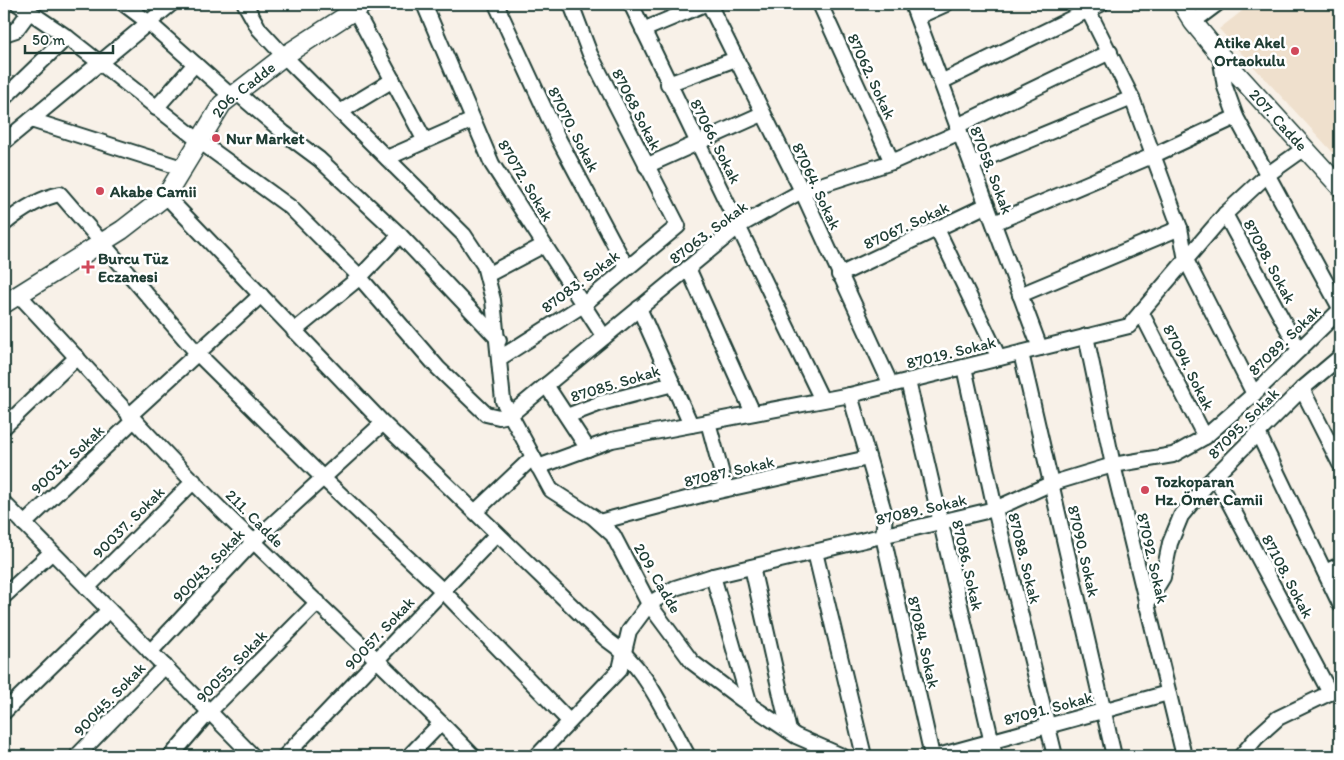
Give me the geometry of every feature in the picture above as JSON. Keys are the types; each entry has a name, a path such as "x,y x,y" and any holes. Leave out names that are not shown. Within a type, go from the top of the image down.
{"street":[{"path":"124,4 148,22 195,64 319,159 400,235 499,340"},
{"path":"4,142 171,4"},
{"path":"245,4 259,29 284,56 464,235 484,265 487,275 493,300 500,358"},
{"name":"87072. Sokak","path":"424,4 492,164 604,337"},
{"name":"87070. Sokak","path":"496,4 558,138 627,268"},
{"name":"87068 Sokak","path":"571,4 590,54 678,226"},
{"name":"87066. Sokak","path":"631,4 696,142 740,226 779,313 822,400"},
{"path":"643,30 705,4"},
{"name":"87064. Sokak","path":"709,4 762,114 802,191 891,385"},
{"name":"87062. Sokak","path":"820,4 892,162"},
{"name":"87058. Sokak","path":"912,4 1040,348"},
{"path":"917,17 946,4"},
{"name":"207. Cadde","path":"1182,4 1193,22 1220,55 1340,187"},
{"path":"1193,22 1217,4"},
{"path":"941,82 1092,6 1110,52 1132,98 1180,228 1186,260 1254,394"},
{"path":"4,34 16,30 24,7 67,37 156,108 290,207 360,277 438,368 486,414 499,417 510,415"},
{"path":"360,7 393,80 425,141"},
{"name":"206. Cadde","path":"4,304 20,296 100,242 122,230 166,196 198,140 222,104 284,56 360,7"},
{"path":"4,98 67,37"},
{"name":"87063. Sokak","path":"510,415 740,226 802,191 892,162 1110,52"},
{"path":"1220,55 1225,87 1236,117 1293,218 1340,309"},
{"path":"668,84 736,60"},
{"path":"156,108 195,64"},
{"path":"340,112 393,80"},
{"path":"972,164 1132,98"},
{"path":"646,166 762,114"},
{"path":"994,223 1152,156 1236,117"},
{"path":"31,120 182,168"},
{"path":"387,158 473,120"},
{"name":"87019. Sokak","path":"536,462 612,440 850,395 1129,326 1225,214 1268,175 1305,148"},
{"path":"4,224 17,214 51,196 60,194 197,352 323,478 443,591 569,721"},
{"path":"166,196 383,423 606,640 624,651 649,684 688,756"},
{"name":"87067. Sokak","path":"839,275 987,205"},
{"name":"87098. Sokak","path":"1225,214 1299,350"},
{"name":"87083. Sokak","path":"500,358 583,305 678,226"},
{"path":"1020,294 1180,228"},
{"path":"937,229 999,358"},
{"path":"294,331 360,277 400,235"},
{"path":"487,275 544,245"},
{"path":"688,268 754,414"},
{"name":"90031. Sokak","path":"24,524 197,352 260,295"},
{"name":"211. Cadde","path":"20,296 132,418 253,542 378,660 473,756"},
{"path":"639,308 692,425"},
{"name":"87089. Sokak","path":"537,756 620,669 629,631 649,604 675,588 713,576 995,509 1050,484 1113,465 1173,454 1205,437 1254,394 1340,309"},
{"name":"87094. Sokak","path":"1141,312 1205,437"},
{"name":"87092. Sokak","path":"1086,336 1113,465 1184,756"},
{"name":"87090. Sokak","path":"1021,353 1114,756"},
{"path":"4,427 77,357"},
{"name":"87095. Sokak","path":"1146,605 1163,578 1170,543 1181,516 1215,476 1302,389 1340,357"},
{"name":"209. Cadde","path":"500,358 502,401 551,490 599,522 613,535 649,604 692,662 750,705 820,752 842,756"},
{"name":"87088. Sokak","path":"964,367 995,509 1055,756"},
{"name":"87086. Sokak","path":"908,381 995,756"},
{"name":"87085. Sokak","path":"567,416 601,403 673,384"},
{"path":"546,385 588,448"},
{"path":"1302,389 1340,464"},
{"path":"850,395 885,515 883,536"},
{"path":"708,422 726,489"},
{"name":"90043. Sokak","path":"150,652 253,542 383,423"},
{"path":"1258,433 1340,604"},
{"name":"87087. Sokak","path":"599,522 726,489 868,458"},
{"path":"475,512 536,462"},
{"name":"87108. Sokak","path":"1215,476 1335,690"},
{"name":"90037. Sokak","path":"87,588 194,481"},
{"path":"4,502 253,756"},
{"name":"90057. Sokak","path":"285,756 497,534"},
{"name":"87084. Sokak","path":"883,536 932,756"},
{"path":"4,596 52,552"},
{"path":"815,552 864,756"},
{"path":"1325,572 1340,565"},
{"path":"752,567 789,731"},
{"path":"713,576 750,705"},
{"name":"90055. Sokak","path":"171,756 209,712 318,602"},
{"path":"6,707 109,610"},
{"name":"90045. Sokak","path":"77,756 165,666"},
{"path":"1241,756 1257,736 1278,718 1335,690"},
{"name":"87091. Sokak","path":"938,756 1168,693"},
{"path":"409,756 441,723"}],"shaded area":[{"path":"1251,4 1325,4 1340,18 1340,160 1219,29"}],"place":[{"name":"Atike Akel Ortaokulu","path":"1295,51"},
{"name":"Nur Market","path":"216,138"},
{"name":"Akabe Camii","path":"100,191"},
{"name":"Burcu Tüz Eczanesi","path":"88,267"},
{"name":"Tozkoparan Hz. Ömer Camii","path":"1145,490"}]}
